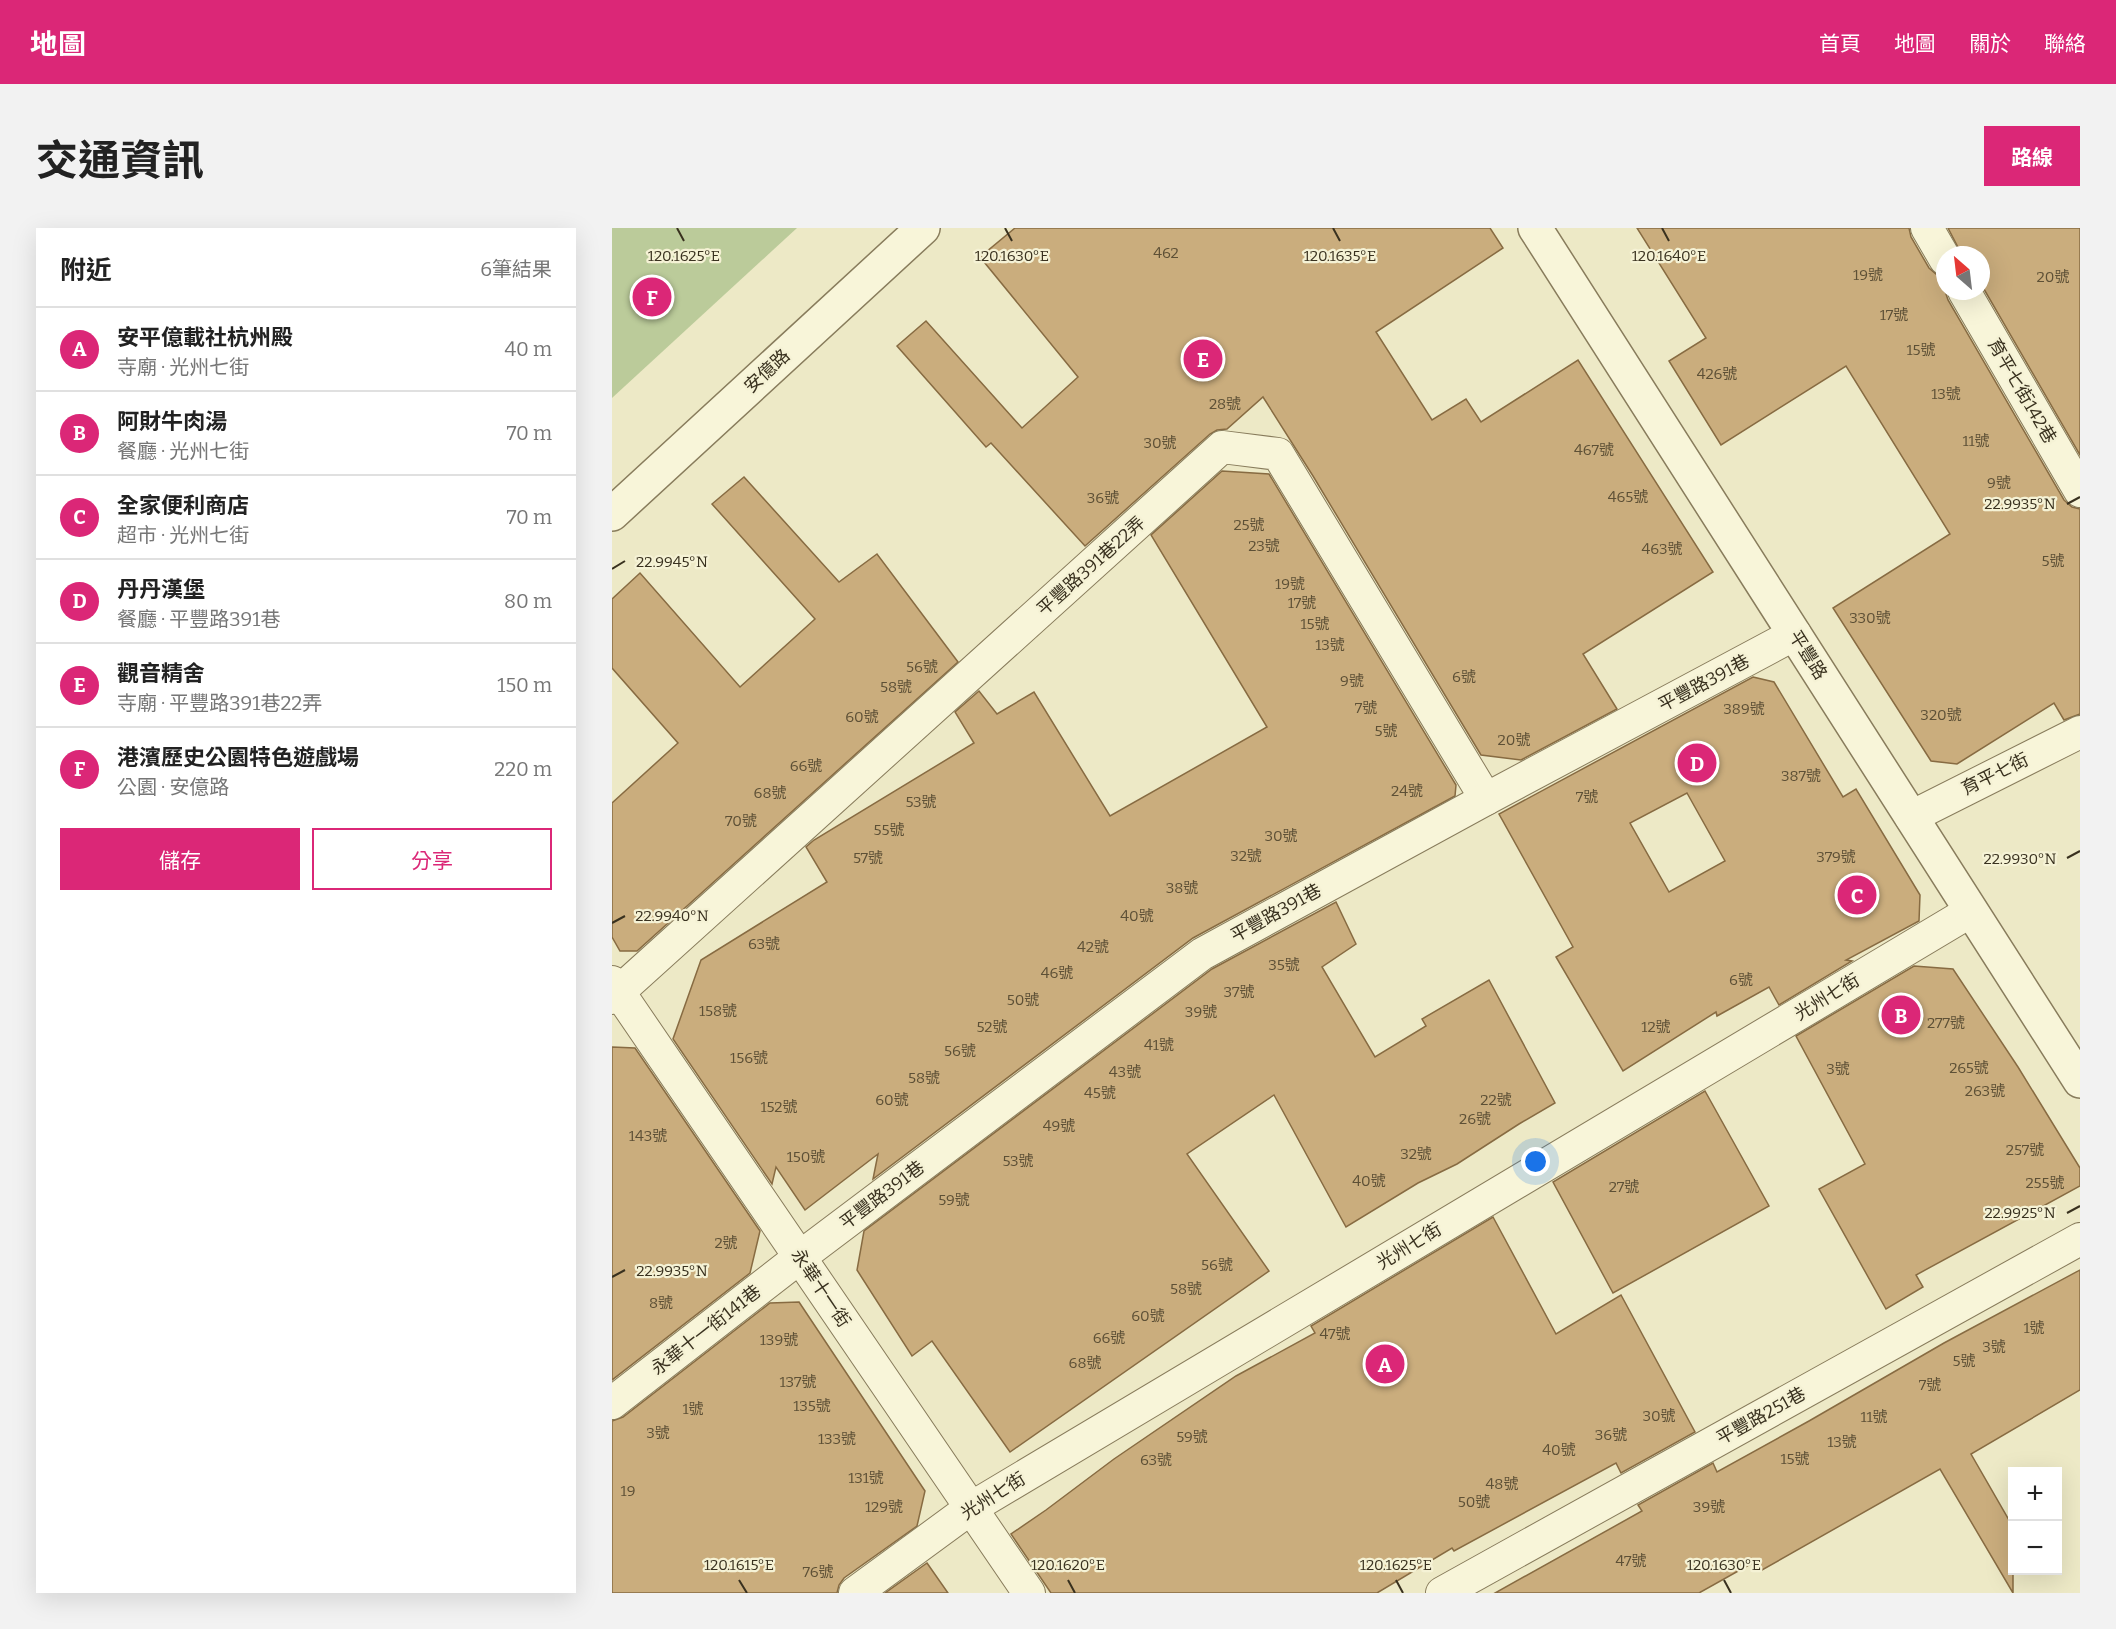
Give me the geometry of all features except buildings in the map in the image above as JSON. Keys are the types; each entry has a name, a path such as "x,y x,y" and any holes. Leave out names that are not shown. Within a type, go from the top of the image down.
{"street":[{"name":"安億路","path":"612,514 923,228"},
{"name":"平豐路","path":"1535,228 2080,1081"},
{"path":"1927,228 1937,246"},
{"name":"育平七街142巷","path":"1969,300 2080,491"},
{"name":"平豐路391巷22弄","path":"614,991 1222,447 1278,454 1486,799"},
{"name":"平豐路391巷","path":"800,1257 1202,954 1795,634"},
{"name":"育平七街","path":"1911,817 2080,732"},
{"name":"光州七街","path":"855,1593 971,1508 1971,911"},
{"name":"永華十一街","path":"614,991 800,1257 1029,1593"},
{"name":"平豐路251巷","path":"1442,1593 2080,1239"},
{"name":"永華十一街141巷","path":"612,1403 800,1257"}],"green space":[{"path":"612,228 797,228 612,398"}],"place":[{"name":"港濱歷史公園特色遊戲場","path":"652,297"},
{"name":"觀音精舍","path":"1203,359"},
{"name":"丹丹漢堡","path":"1697,763"},
{"name":"全家便利商店","path":"1857,895"},
{"name":"阿財牛肉湯","path":"1901,1015"},
{"name":"安平億載社杭州殿","path":"1385,1364"}]}
